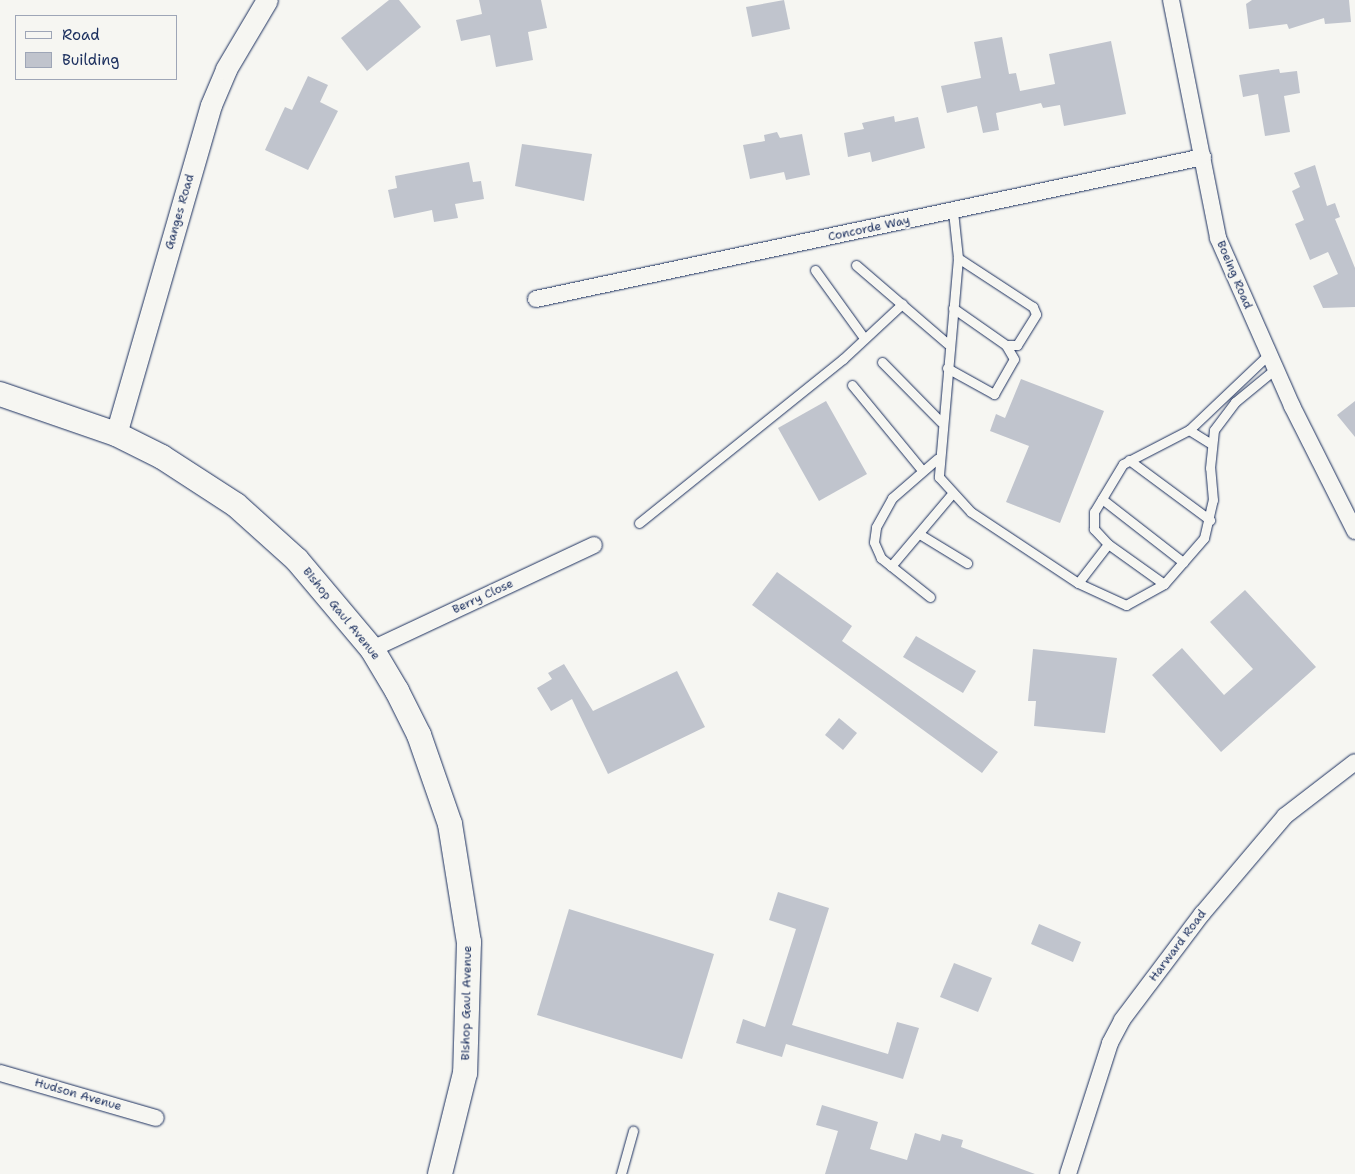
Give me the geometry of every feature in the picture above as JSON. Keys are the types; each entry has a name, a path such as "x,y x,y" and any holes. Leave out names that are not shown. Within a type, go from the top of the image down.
{"main road":[{"name":"Bishop Gaul Avenue","path":"0,394 116,434 162,457 236,505 297,560 372,649 420,735 436,779 464,897 470,978 465,1073 440,1174"}],"street":[{"name":"Ganges Road","path":"116,434 211,105 226,69 266,0"},
{"name":"Boeing Road","path":"1171,0 1218,238 1272,361 1355,532"},
{"name":"Concorde Way","path":"536,299 1202,157"},
{"name":"Berry Close","path":"372,649 594,545"},
{"name":"Harward Road","path":"1068,1174 1110,1043 1122,1020 1202,914 1285,816 1355,762"},
{"name":"Hudson Avenue","path":"0,1073 156,1118"}],"lane":[{"path":"953,211 958,258 937,459 939,477 951,495 1078,583 1126,605 1164,584 1184,562 1204,538 1210,520 1211,444 1214,430 1235,402 1272,361"},
{"path":"958,258 1035,310 1017,345 1006,345"},
{"path":"856,265 948,344"},
{"path":"815,270 864,338"},
{"path":"639,523 864,338 902,304"},
{"path":"946,368 994,394 1014,359 1006,345 953,308"},
{"path":"1164,584 1108,544 1092,522 1102,499 1129,460 1189,430 1272,361"},
{"path":"882,362 941,422"},
{"path":"852,385 921,469"},
{"path":"1189,430 1211,444"},
{"path":"930,597 881,558 874,542 876,527 892,498 921,469 937,459"},
{"path":"1129,460 1210,520"},
{"path":"891,566 920,535 951,495"},
{"path":"1102,499 1184,562"},
{"path":"920,535 967,563"},
{"path":"1078,583 1108,544"},
{"path":"620,1174 633,1131"}],"building":[{"path":"389,0 399,0 421,27 367,71 341,38"},
{"path":"479,0 541,0 547,28 528,32 533,60 496,67 490,35 461,41 456,20 482,14"},
{"path":"784,0 790,29 752,37 746,7"},
{"path":"1252,0 1349,0 1351,22 1325,24 1324,18 1289,29 1287,24 1249,29 1246,4"},
{"path":"1002,37 1009,74 1016,73 1020,91 1055,84 1049,54 1111,41 1126,114 1064,126 1060,105 1043,108 1041,103 996,113 999,130 983,133 977,106 947,113 941,86 981,78 974,42"},
{"path":"1279,69 1280,73 1297,71 1300,93 1284,96 1290,132 1265,136 1258,94 1243,97 1239,75"},
{"path":"308,76 328,85 320,102 338,111 308,170 265,150 285,107 292,110"},
{"path":"894,116 895,122 918,117 925,148 872,162 870,152 848,157 844,133 864,129 862,123"},
{"path":"777,132 780,138 802,134 810,175 786,180 784,172 750,179 743,145 765,141 764,135"},
{"path":"522,144 592,154 584,201 515,186"},
{"path":"469,162 473,182 481,181 484,199 455,204 458,218 434,222 432,210 394,218 388,190 397,188 395,176"},
{"path":"1315,165 1327,206 1335,203 1340,217 1335,219 1355,268 1355,307 1323,308 1313,286 1338,274 1328,252 1310,260 1295,224 1304,220 1292,191 1300,187 1294,173"},
{"path":"1021,379 1104,411 1060,523 1006,502 1029,446 990,431 996,414 1005,418"},
{"path":"826,401 867,474 819,501 778,428"},
{"path":"1355,401 1355,437 1337,415"},
{"path":"777,572 852,626 842,641 998,752 982,773 752,605"},
{"path":"1245,590 1316,667 1221,752 1152,675 1182,648 1224,695 1253,669 1210,622"},
{"path":"916,636 976,671 963,693 903,657"},
{"path":"1033,649 1117,658 1105,733 1034,726 1036,701 1028,701"},
{"path":"564,664 593,711 677,671 705,727 608,774 572,699 551,711 537,688 552,679 548,673"},
{"path":"839,718 857,733 843,750 825,735"},
{"path":"778,892 829,908 792,1025 888,1054 897,1022 919,1028 903,1079 786,1044 782,1057 736,1043 743,1019 765,1027 796,929 769,920"},
{"path":"569,909 714,954 682,1059 537,1015"},
{"path":"1039,924 1081,942 1073,962 1031,944"},
{"path":"954,963 992,978 978,1012 940,997"},
{"path":"822,1105 878,1122 870,1149 907,1160 915,1133 940,1141 942,1134 963,1140 961,1147 1035,1174 825,1174 838,1131 816,1125"}]}
